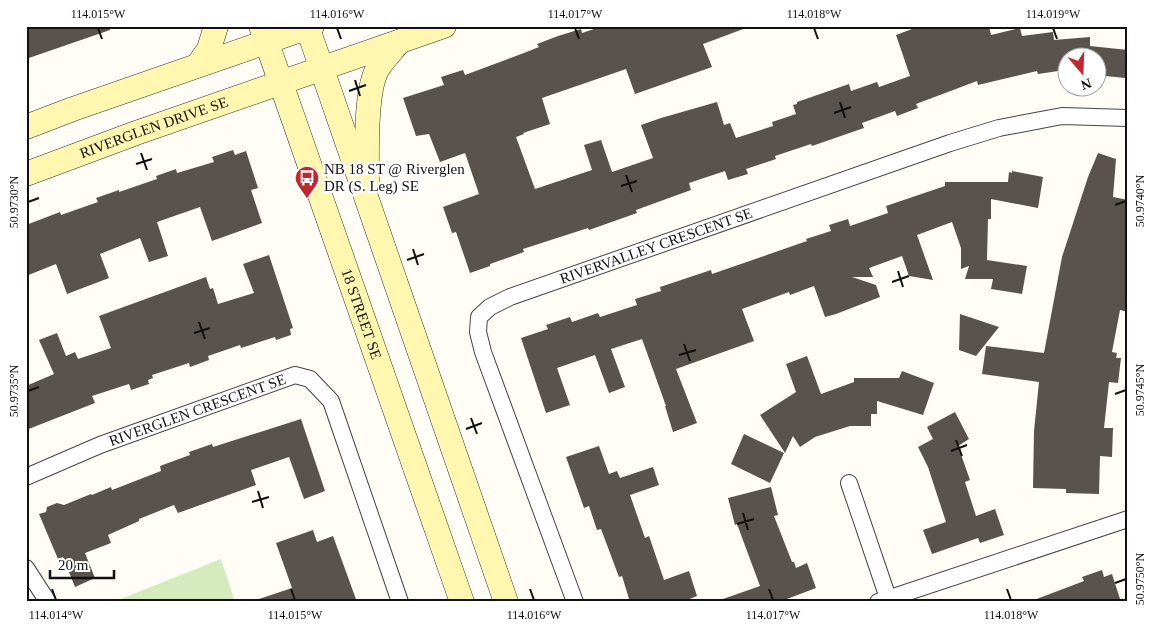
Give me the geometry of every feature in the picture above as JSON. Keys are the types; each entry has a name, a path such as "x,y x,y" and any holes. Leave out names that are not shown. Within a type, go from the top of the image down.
{"main road":[{"path":"198,65 209,49 216,26"},
{"name":"RIVERGLEN DRIVE SE","path":"26,174 136,133 444,26"},
{"path":"26,128 198,65 264,34 309,27 367,202 506,602"},
{"name":"18 STREET SE","path":"264,34 462,602"},
{"path":"367,202 368,141 373,80 377,68 400,42"}],"street":[{"name":"RIVERVALLEY CRESCENT SE","path":"575,602 483,352 478,332 479,317 490,307 519,294 950,143 999,128 1062,116 1128,118"},
{"name":"RIVERGLEN CRESCENT SE","path":"26,477 100,445 295,375 310,379 330,401 400,602"},
{"path":"849,483 883,600 1128,519"},
{"path":"26,568 48,602"}],"green space":[{"path":"221,559 235,602 113,602"}],"building":[{"path":"26,26 109,26 110,30 26,59"},
{"path":"603,26 746,26 746,28 703,44 712,67 635,94 626,69 542,98 550,124 516,137 535,189 592,170 584,145 601,140 612,172 653,158 641,125 661,118 717,102 724,125 730,123 736,138 773,126 772,122 796,114 793,105 797,104 797,102 849,84 851,91 877,82 879,87 910,76 896,35 920,26 989,26 991,35 1020,28 1022,36 1053,32 1054,40 1090,37 1090,46 1128,50 1125,78 1106,76 1106,48 1056,48 1056,71 1038,74 1037,71 978,85 977,81 916,104 918,108 897,116 895,111 862,123 864,128 812,146 811,144 775,156 776,159 746,169 748,174 728,180 725,171 689,183 691,190 636,210 637,213 589,230 588,228 523,249 524,252 470,273 456,232 452,233 443,207 479,194 465,153 440,162 429,134 416,136 403,98 444,85 441,77 463,70 465,75 539,47 537,44 558,36 581,29 582,33"},
{"path":"233,150 235,155 246,151 258,188 251,190 262,223 212,241 200,207 157,222 168,256 149,262 140,238 100,254 109,278 67,294 56,264 26,276 26,225 60,212 61,215 98,202 96,198 157,179 156,176 176,169 177,173 214,162 212,157"},
{"path":"1098,153 1116,159 1113,197 1128,200 1128,312 1120,310 1112,352 1117,353 1116,358 1121,358 1118,383 1109,382 1104,428 1113,428 1112,457 1100,456 1099,494 1066,493 1066,489 1033,488 1034,431 1039,382 982,374 986,346 1044,353 1062,257 1088,177"},
{"path":"1012,171 1043,177 1038,208 991,199 991,219 988,219 987,260 1027,266 1022,294 991,289 993,279 965,279 969,266 961,269 961,248 952,222 917,235 933,280 909,276 902,256 869,268 873,277 852,277 876,285 880,297 836,314 825,317 814,286 790,295 789,292 742,309 754,341 676,369 697,423 673,432 666,406 642,339 611,349 625,387 609,393 595,355 557,368 570,405 546,413 521,338 548,329 546,325 570,317 572,322 598,313 600,317 637,305 635,299 661,291 660,287 711,270 712,274 807,241 806,239 831,231 829,225 848,219 850,226 888,213 886,206 945,186 945,182 1008,182 1009,172 1012,173"},
{"path":"269,255 293,328 290,329 291,335 276,340 275,337 241,348 240,345 208,356 209,360 190,367 189,363 152,375 153,378 148,380 149,384 131,390 129,384 92,396 95,403 26,430 26,386 54,374 39,340 57,333 66,356 75,352 78,359 111,348 99,316 206,277 210,289 213,288 218,304 254,293 243,264"},
{"path":"960,314 999,327 976,356 959,350"},
{"path":"807,356 821,394 854,382 854,378 899,378 902,371 934,383 923,415 877,401 877,414 871,414 871,426 850,426 815,437 800,447 793,436 785,453 760,415 796,392 786,364"},
{"path":"955,412 969,439 958,446 970,480 965,482 976,516 995,509 1004,535 980,543 978,538 932,554 923,530 946,522 928,467 918,447 933,439 927,427"},
{"path":"301,419 325,491 304,499 289,457 251,470 256,485 178,513 174,505 139,519 139,521 108,535 111,543 85,553 95,578 75,587 63,557 58,559 39,514 46,512 47,507 57,503 64,505 111,487 112,490 161,471 160,466 190,455 189,452 212,444 213,447"},
{"path":"744,434 784,453 770,483 731,464"},
{"path":"599,446 609,474 617,471 620,478 653,467 659,485 630,495 645,538 649,536 664,580 689,571 697,596 682,602 630,602 622,576 619,577 601,529 597,530 589,506 584,508 566,457"},
{"path":"771,487 778,515 774,516 792,562 794,562 796,568 807,563 816,588 779,602 723,602 723,599 760,586 737,524 735,525 728,498"},
{"path":"313,530 317,542 333,536 357,602 260,602 259,599 292,588 276,543"},
{"path":"1102,570 1104,577 1112,574 1121,602 1034,602 1034,600 1084,581 1082,577"}],"place":[{"name":"NB 18 ST @ Riverglen DR (S. Leg) SE","path":"307,199"}]}
